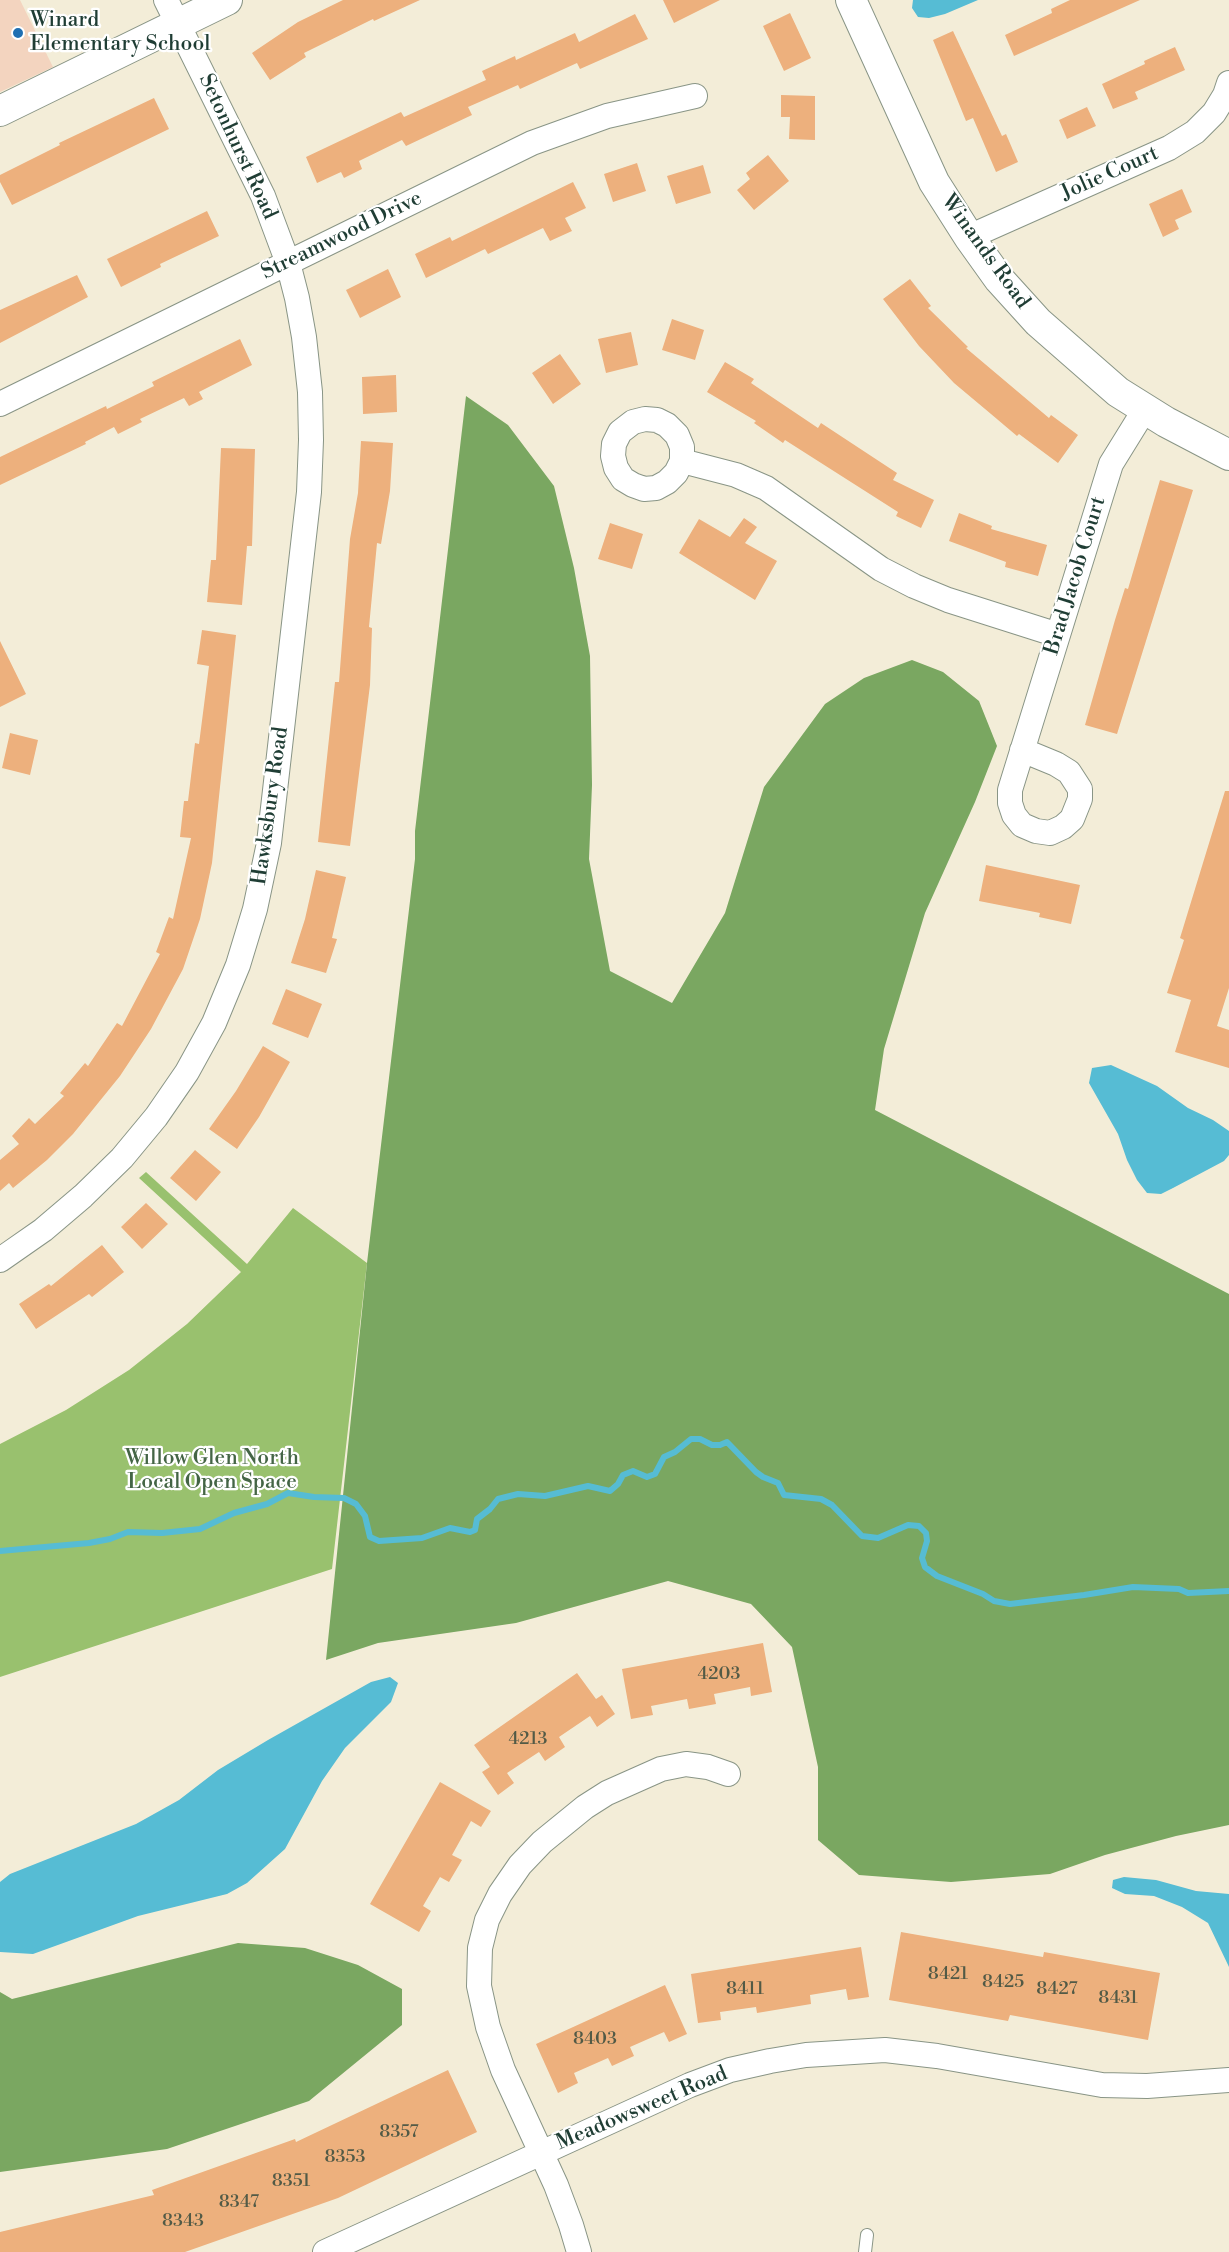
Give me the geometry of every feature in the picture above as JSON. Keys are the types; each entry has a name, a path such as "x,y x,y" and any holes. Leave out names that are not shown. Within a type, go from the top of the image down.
{"street":[{"path":"0,111 172,12 227,0"},
{"name":"Winands Road","path":"850,0 934,182 999,279 1038,322 1118,392 1229,455"},
{"name":"Setonhurst Road","path":"172,12 259,187 288,263"},
{"name":"Jolie Court","path":"969,237 1169,148 1195,132 1214,113 1229,83"},
{"name":"Streamwood Drive","path":"0,404 532,143 607,116 695,96"},
{"name":"Hawksbury Road","path":"0,1260 43,1230 83,1196 122,1158 156,1117 187,1072 214,1023 238,965 255,909 269,843 310,471 310,392 297,298 288,263"},
{"name":"Brad Jacob Court","path":"1022,750 1111,464 1145,409"},
{"path":"682,461 736,475 766,488 881,569 914,586 948,600 1058,634"},
{"path":"579,2252 571,2225 503,2070 488,2026 479,1986 480,1948 487,1920 500,1894 520,1865 542,1842 585,1807 607,1793 661,1769 686,1764 708,1767 728,1774"},
{"name":"Meadowsweet Road","path":"325,2252 690,2085 730,2070 806,2055 885,2050 937,2056 1102,2085 1147,2086 1229,2080"}],"lane":[{"path":"866,2252 867,2235"}],"shaded area":[{"name":"Winard Elementary School","path":"0,0 20,0 53,67 0,92"}],"green space":[{"path":"466,396 508,425 554,486 574,568 590,656 592,785 589,859 610,971 672,1003 725,913 764,787 825,704 864,678 912,660 943,672 979,701 997,746 975,802 925,913 884,1049 875,1110 1229,1294 1229,1825 1105,1855 1050,1874 951,1882 859,1875 818,1840 818,1767 792,1647 751,1604 668,1581 516,1623 378,1643 326,1660 367,1263 415,859 415,831"},
{"name":"Willow Glen North Local Open Space","path":"146,1172 247,1264 293,1208 367,1263 332,1569 0,1677 0,1444 66,1410 129,1370 187,1324 241,1272 139,1178"},
{"path":"238,1943 305,1948 358,1965 402,1989 402,2025 309,2101 167,2149 0,2172 0,1992 12,1999"}],"water":[{"path":"913,0 978,0 929,18 918,17 912,8"},
{"path":"1111,1065 1157,1086 1188,1108 1229,1131 1229,1155 1224,1161 1161,1194 1147,1193 1137,1180 1118,1134 1089,1083 1092,1068"},
{"path":"390,1677 398,1683 391,1702 345,1748 322,1781 285,1849 247,1883 227,1894 138,1916 33,1954 0,1952 0,1882 10,1874 136,1824 179,1800 218,1770 268,1740 371,1682"},
{"path":"1124,1877 1156,1880 1196,1891 1229,1894 1229,1967 1208,1923 1182,1907 1154,1896 1125,1894 1112,1888 1113,1880"}],"building":[{"path":"343,0 420,0 374,21 373,19 304,53 306,57 270,80 252,53 298,22"},
{"path":"663,0 720,0 674,23"},
{"path":"1070,0 1140,0 1014,56 1005,35 1052,13 1051,9"},
{"path":"790,13 811,58 784,71 763,26"},
{"path":"635,14 648,39 580,69 577,63 520,89 518,85 468,107 472,115 406,146 402,140 359,161 362,169 344,178 341,172 317,183 306,157 401,112 404,117 486,80 482,71 515,56 516,60 575,33 579,42"},
{"path":"953,31 1002,136 1006,134 1018,162 996,172 973,118 966,121 933,40"},
{"path":"1175,47 1185,70 1135,92 1138,99 1113,109 1102,84"},
{"path":"781,95 815,96 815,140 789,139 790,117 781,117"},
{"path":"154,98 169,129 12,205 0,182 0,175 60,145 59,143"},
{"path":"1087,107 1096,126 1067,139 1059,120"},
{"path":"768,155 789,181 754,210 737,190 750,179 746,173"},
{"path":"637,163 646,191 613,202 604,174"},
{"path":"703,165 711,193 676,204 667,176"},
{"path":"573,182 586,208 565,218 572,231 550,241 543,228 488,254 485,249 426,278 415,254 450,237 452,241"},
{"path":"1182,189 1192,212 1175,220 1179,229 1163,237 1149,204"},
{"path":"207,211 219,236 160,264 161,267 121,287 107,259"},
{"path":"388,269 401,297 360,318 346,290"},
{"path":"77,275 88,297 0,343 0,310"},
{"path":"910,279 931,306 928,308 968,347 966,348 1049,418 1051,415 1078,435 1058,463 1019,434 1017,436 954,383 919,346 883,299"},
{"path":"672,319 704,330 695,360 662,350"},
{"path":"631,332 638,365 606,373 598,339"},
{"path":"240,339 252,365 199,392 203,399 189,406 184,398 140,419 142,422 118,434 114,427 85,442 86,444 0,485 0,457 106,406 107,409 154,386 152,382"},
{"path":"560,354 581,384 553,404 532,373"},
{"path":"725,362 754,379 751,383 818,428 821,423 897,473 893,480 934,500 921,528 896,516 898,512 785,440 783,443 754,423 756,421 707,392"},
{"path":"396,375 397,412 363,414 362,377"},
{"path":"361,441 393,443 390,491 381,544 377,543 369,627 372,628 370,685 350,846 318,842 335,682 339,682 350,539 358,493"},
{"path":"221,448 255,449 252,546 247,546 242,605 207,602 211,560 216,560"},
{"path":"1160,480 1193,490 1117,734 1085,725 1115,620 1125,588 1128,589"},
{"path":"959,513 992,526 991,529 1047,545 1038,576 1005,567 1006,562 949,541"},
{"path":"744,518 757,527 745,543 777,561 755,600 679,553 699,519 730,537"},
{"path":"610,523 643,534 632,569 598,559"},
{"path":"202,630 236,635 212,863 200,919 183,969 151,1029 120,1076 73,1134 47,1160 13,1188 9,1183 0,1191 0,1160 19,1144 12,1136 29,1118 35,1124 64,1096 60,1093 85,1063 88,1066 117,1023 122,1026 160,954 156,952 169,917 173,919 191,838 180,837 184,801 188,801 195,743 199,744 209,666 197,664"},
{"path":"0,641 26,694 0,707"},
{"path":"10,733 38,740 30,775 2,768"},
{"path":"1225,791 1229,791 1229,988 1217,1026 1229,1030 1229,1068 1175,1052 1191,1000 1167,993 1184,940 1180,938"},
{"path":"986,865 1080,885 1071,924 1039,917 1040,913 979,901"},
{"path":"316,870 346,877 332,938 337,939 326,973 291,963 305,919"},
{"path":"286,989 322,1004 308,1038 272,1024"},
{"path":"263,1046 290,1062 259,1117 237,1149 209,1129 236,1091"},
{"path":"195,1150 221,1172 196,1201 170,1178"},
{"path":"146,1203 168,1224 142,1249 121,1227"},
{"path":"102,1245 124,1272 92,1297 89,1294 36,1329 19,1304 49,1284 51,1286"},
{"path":"763,1643 772,1692 751,1696 750,1687 714,1694 716,1704 689,1709 687,1699 651,1706 653,1715 631,1719 622,1669"},
{"path":"577,1673 596,1699 602,1695 615,1714 597,1727 590,1716 559,1737 565,1747 545,1761 539,1752 507,1773 514,1783 498,1795 482,1772 490,1767 474,1745"},
{"path":"440,1782 491,1811 481,1827 471,1821 452,1855 462,1860 449,1882 440,1877 423,1906 431,1911 419,1932 370,1904"},
{"path":"901,1932 1043,1957 1044,1952 1160,1973 1148,2040 1010,2015 1008,2021 889,2000"},
{"path":"861,1947 869,1997 848,2000 846,1989 810,1995 811,2004 757,2013 756,2007 720,2012 721,2020 698,2023 691,1974"},
{"path":"665,1985 687,2034 669,2042 664,2032 630,2047 634,2056 612,2066 608,2058 574,2073 578,2083 558,2093 536,2044"},
{"path":"448,2070 477,2132 338,2198 185,2252 0,2252 0,2232 154,2195 152,2190 295,2139 296,2142"}],"waterway":[{"path":"0,1551 89,1543 110,1539 128,1532 162,1533 200,1529 234,1513 267,1504 288,1493 344,1498 356,1504 365,1516 370,1537 379,1541 422,1538 450,1528 470,1532 475,1530 477,1519 498,1499 518,1494 545,1496 588,1486 610,1491 623,1475 633,1471 647,1477 655,1474 664,1457 675,1452 691,1439 700,1439 712,1445 727,1442 756,1472 778,1483 784,1495 821,1499 832,1505 862,1536 878,1538 908,1525 919,1526 926,1533 927,1541 922,1558 925,1567 937,1576 983,1594 994,1601 1010,1604 1133,1587 1179,1589 1188,1593 1229,1591"}],"place":[{"name":"Winard Elementary School","path":"18,33"}]}
